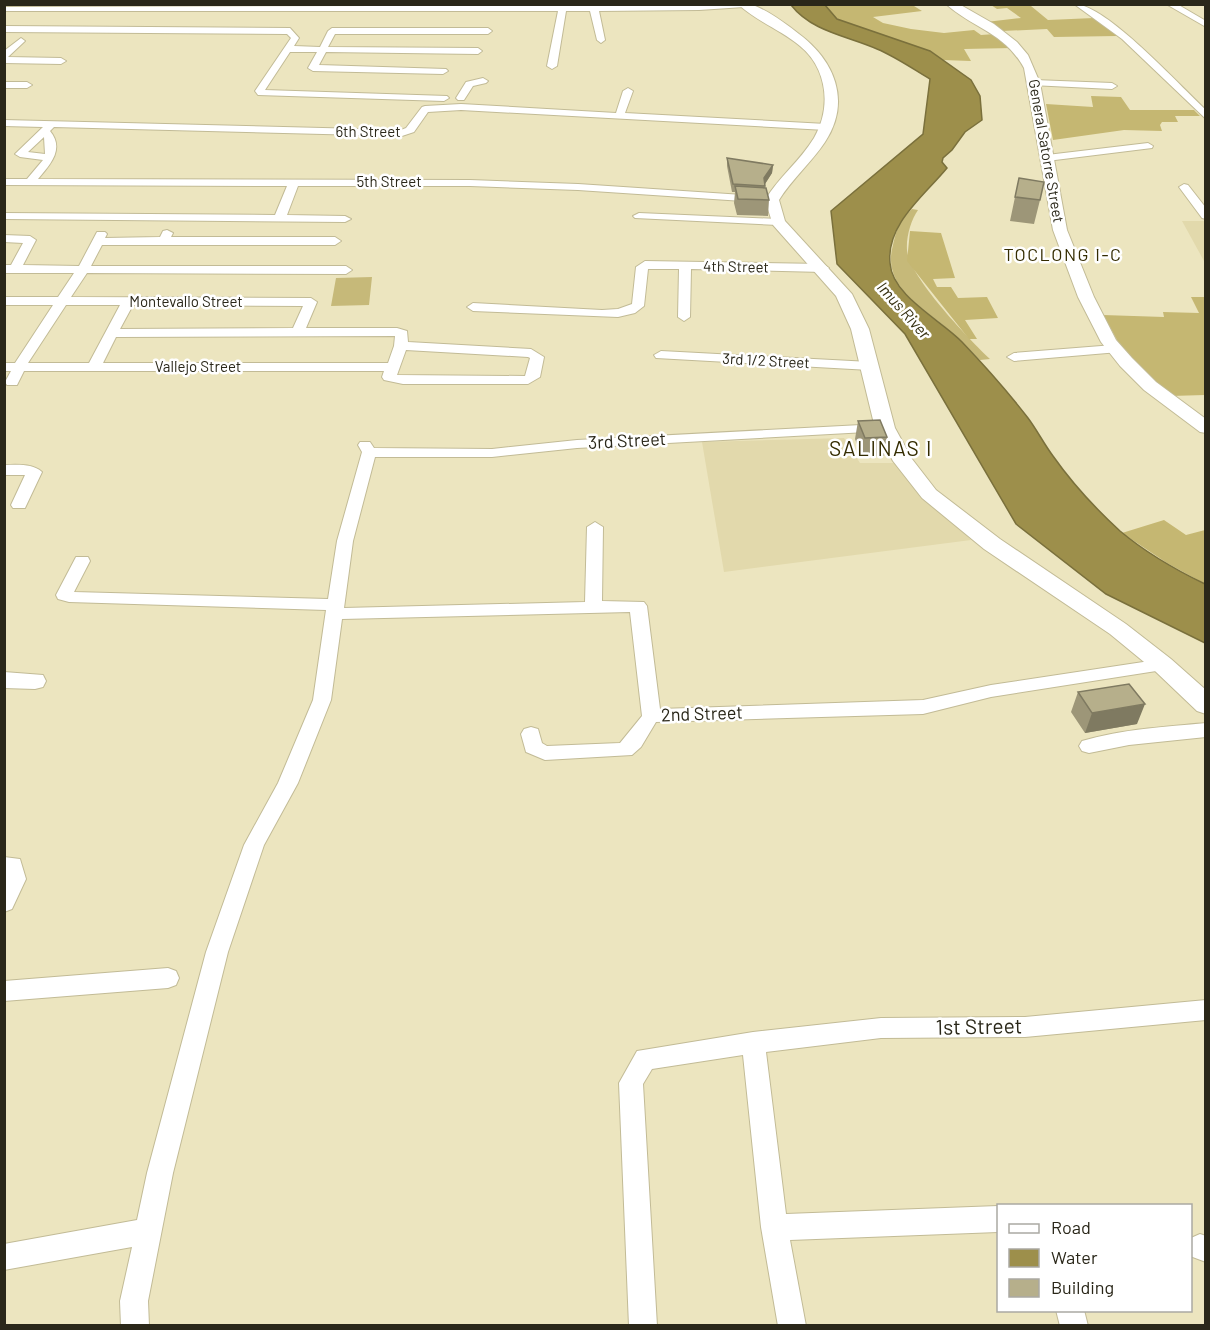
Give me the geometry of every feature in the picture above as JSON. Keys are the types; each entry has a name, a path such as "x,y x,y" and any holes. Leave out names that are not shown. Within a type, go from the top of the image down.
{"main road":[{"path":"743,5 809,47 822,60 829,73 831,88 826,127 818,142 779,188 772,200 778,222 823,268 844,294 860,329 885,428 909,469 929,494 957,519 1118,629 1163,665 1206,705"}],"street":[{"name":"General Satorre Street","path":"951,4 1003,35 1023,53 1031,68 1064,240 1086,297 1114,349 1136,374 1206,428"},
{"path":"1078,4 1125,37 1206,116"},
{"path":"1170,4 1206,25"},
{"path":"287,49 494,20 568,6 699,8 743,5"},
{"path":"4,29 234,30 297,23 347,6 475,6 494,20"},
{"path":"552,66 568,6"},
{"path":"593,6 601,40"},
{"path":"123,29 144,7"},
{"path":"4,9 249,7 297,23"},
{"path":"234,30 249,7"},
{"path":"4,19 132,19"},
{"path":"472,61 494,20"},
{"path":"297,23 287,49 260,91 261,93 461,103 469,84 483,81"},
{"path":"4,58 21,40"},
{"path":"324,42 478,51"},
{"path":"324,42 314,69 444,71"},
{"path":"4,58 61,61"},
{"path":"1034,83 1112,86"},
{"path":"4,85 27,85"},
{"path":"620,114 628,92"},
{"name":"6th Street","path":"4,123 47,128 402,133 410,130 425,109 461,103 826,127"},
{"path":"29,183 50,158 50,138 47,128 20,154 50,158"},
{"path":"1047,158 1148,146"},
{"path":"280,219 294,182"},
{"name":"5th Street","path":"4,183 470,183 600,188 772,200"},
{"path":"1184,188 1204,210"},
{"path":"4,216 280,219 334,245 346,270"},
{"path":"639,216 778,222"},
{"path":"12,382 11,368 62,302 100,238 165,237 334,245"},
{"path":"4,238 30,240 10,269"},
{"path":"10,269 81,269 334,245"},
{"name":"4th Street","path":"473,308 524,308 590,313 631,311 638,306 642,267 649,265 823,268"},
{"path":"684,318 685,266"},
{"name":"Montevallo Street","path":"4,302 311,302 298,331"},
{"path":"94,367 129,302"},
{"path":"112,333 397,332 402,334 401,346 389,376 394,379 524,381 534,375 537,357 535,354 401,346"},
{"path":"1014,357 1114,349"},
{"path":"462,381 472,351"},
{"name":"3rd 1/2 Street","path":"662,354 870,366"},
{"name":"Vallejo Street","path":"11,368 391,367"},
{"name":"3rd Street","path":"336,610 345,541 367,448 492,453 577,444 885,428"},
{"path":"4,470 34,472 19,505"},
{"path":"593,607 595,527"},
{"name":"2nd Street","path":"82,561 64,595 336,610 638,606 651,716 923,707 991,691 1163,665"},
{"path":"135,1326 134,1301 160,1173 217,952 254,845 288,783 322,700 336,610"},
{"path":"4,680 35,681"},
{"path":"531,734 533,747 545,753 625,750 634,742 651,716"},
{"path":"1089,746 1129,738 1206,730"},
{"path":"4,865 13,866 15,879 4,903"},
{"path":"4,991 168,978"},
{"name":"1st Street","path":"643,1326 631,1083 645,1059 881,1028 1025,1027 1206,1010"},
{"path":"753,1043 774,1227 792,1326"},
{"path":"774,1227 997,1219"},
{"path":"4,1257 148,1231"}],"shaded area":[{"path":"904,4 922,11 873,17 883,23 911,29 944,33 974,30 981,35 995,34 1012,48 964,49 971,61 943,60 930,51 842,22 833,16 825,5"},
{"path":"991,5 1031,6 1048,20 1094,18 1117,36 1054,37 1047,29 1002,31 986,22 1021,18 1007,8 997,9"},
{"path":"1091,96 1121,97 1130,110 1194,110 1200,116 1175,116 1178,122 1162,122 1160,125 1162,131 1124,130 1053,140 1046,104 1093,107"},
{"path":"912,209 918,210 907,240 910,262 941,307 990,359 980,360 913,300 897,281 891,258 893,245 899,226"},
{"path":"1182,221 1205,221 1205,261 1204,261"},
{"path":"910,231 941,233 955,278 933,279 937,287 951,287 958,298 987,297 998,318 965,320 977,339 969,339 907,261"},
{"path":"372,277 369,305 331,306 336,278"},
{"path":"1191,297 1205,297 1205,395 1170,396 1121,347 1103,315 1164,317 1163,312 1199,313"},
{"path":"844,438 860,463 895,463 971,540 724,572 702,442"},
{"path":"1164,520 1186,535 1205,530 1205,584 1167,563 1122,533"}],"water":[{"name":"Imus River","path":"791,5 825,5 837,19 930,51 971,80 980,96 982,120 965,132 943,158 942,162 947,168 900,223 890,249 893,275 908,297 962,342 996,379 1028,418 1068,476 1102,514 1140,546 1172,567 1205,584 1205,643 1106,594 1016,524 905,334 837,264 831,211 923,134 930,79 884,52 820,27 809,21"}],"building":[{"path":"727,158 773,165 764,178 765,186 733,184"},
{"path":"1019,178 1044,182 1040,200 1015,197"},
{"path":"735,186 766,188 769,200 738,199"},
{"path":"880,420 887,437 865,438 858,421"},
{"path":"1129,684 1145,704 1092,713 1078,692"}],"district":[{"name":"TOCLONG I-C","path":"1063,255"},
{"name":"SALINAS I","path":"881,449"}]}
